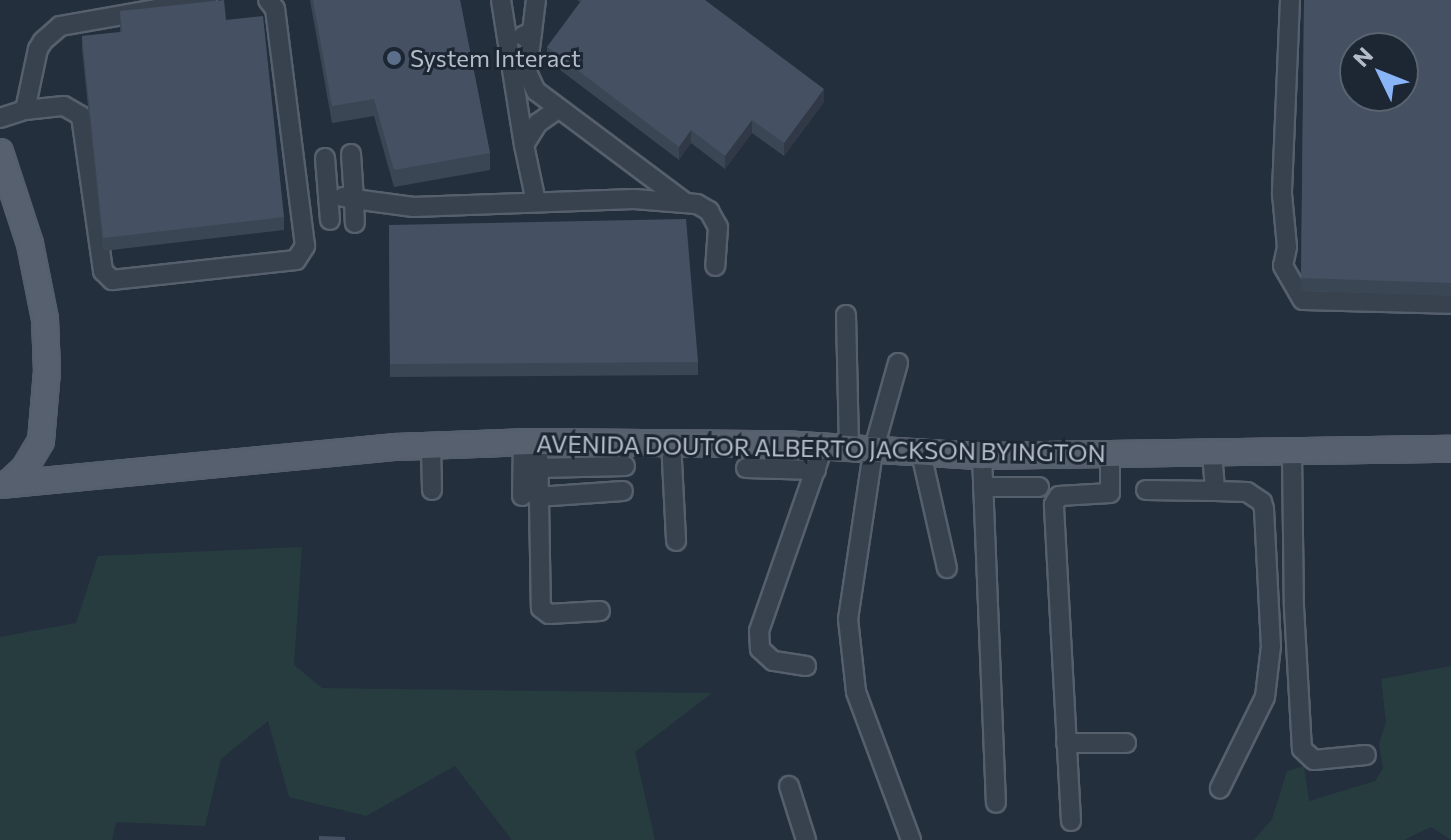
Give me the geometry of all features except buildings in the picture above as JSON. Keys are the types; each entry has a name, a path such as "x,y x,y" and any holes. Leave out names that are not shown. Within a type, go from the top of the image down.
{"main road":[{"path":"0,152 30,244 45,319 47,371 41,441 25,468 4,485"},
{"path":"41,441 59,463 82,475"},
{"name":"AVENIDA DOUTOR ALBERTO JACKSON BYINGTON","path":"4,485 82,475 431,446 531,442 671,441 820,459 861,451 982,456 1451,449"}],"street":[{"path":"25,110 38,49 60,26 207,0"},
{"path":"0,118 25,110 64,106 81,116 103,271 112,280 296,260 305,246 275,9 268,0"},
{"path":"501,0 536,202"},
{"path":"536,0 527,53 530,84 558,109 683,201"},
{"path":"1290,0 1282,194 1287,247 1283,266 1303,300 1451,304"},
{"path":"509,42 532,32"},
{"path":"524,145 538,123 558,109"},
{"path":"351,154 355,223"},
{"path":"325,158 330,220"},
{"path":"634,199 637,168"},
{"path":"329,195 413,207 634,199 683,201 697,204 714,218 718,227 715,266"},
{"path":"846,315 861,451 848,619 849,657 871,740 911,840"},
{"path":"861,451 898,363"},
{"path":"671,441 676,541"},
{"path":"530,496 538,468 531,442"},
{"path":"531,442 530,496 542,610 549,614 600,611"},
{"path":"431,446 432,490"},
{"path":"1292,452 1294,607 1302,749 1314,760 1366,755"},
{"path":"921,453 947,568"},
{"path":"1212,454 1215,491"},
{"path":"1071,821 1054,504 1059,496 1110,493 1110,455"},
{"path":"982,456 996,803"},
{"path":"746,468 820,459 768,598 759,631 760,649 773,661 806,666"},
{"path":"538,468 625,466"},
{"path":"983,487 1039,487"},
{"path":"1146,490 1247,492 1262,502 1264,509 1271,646 1265,697 1220,788"},
{"path":"530,496 623,491"},
{"path":"1066,743 1126,743"},
{"path":"789,786 806,840"}],"green space":[{"path":"302,547 294,665 322,688 712,693 635,752 655,840 512,840 455,766 366,816 289,797 268,721 221,759 205,826 116,822 112,840 0,840 0,637 76,623 98,556"},
{"path":"1451,666 1451,840 1431,827 1404,840 1254,840 1272,819 1287,771 1304,766 1309,801 1375,781 1383,768 1379,744 1386,722 1381,679"}],"place":[{"name":"System Interact","path":"394,58"}]}
